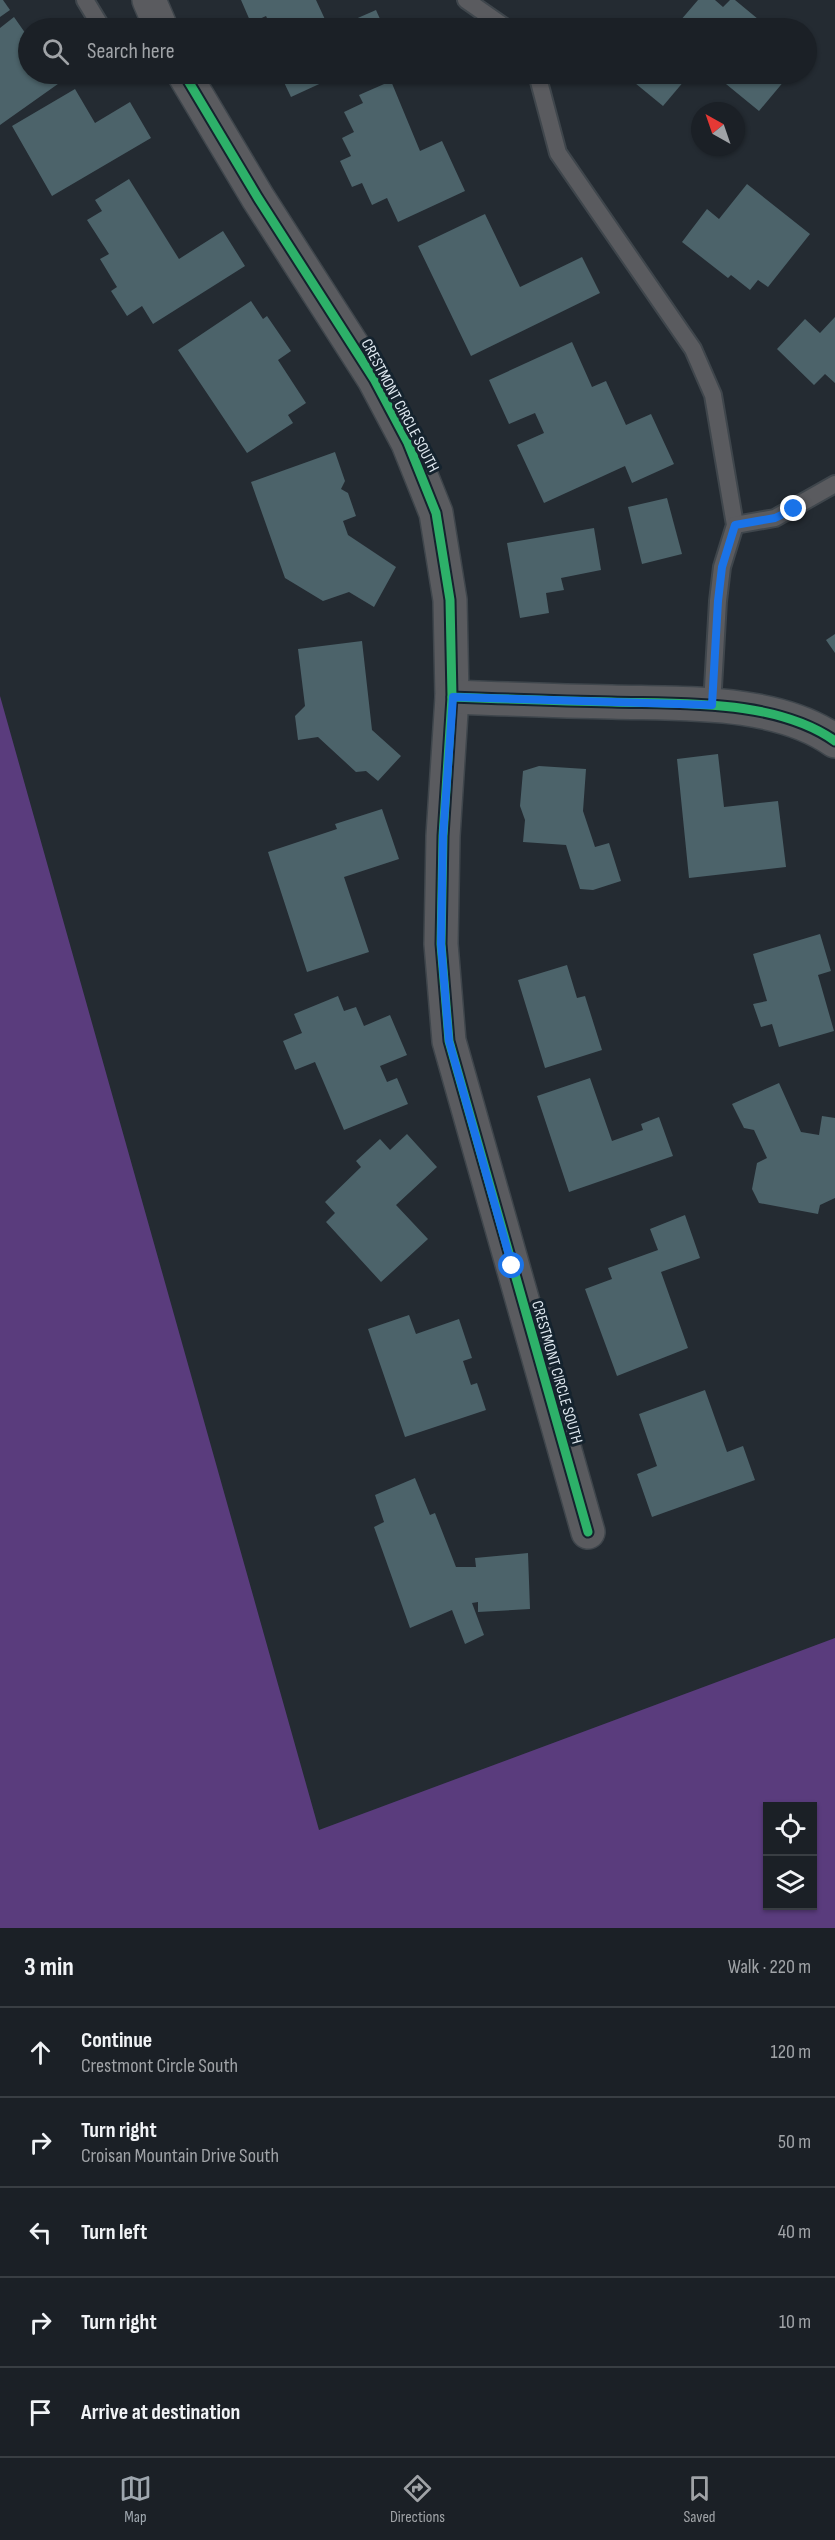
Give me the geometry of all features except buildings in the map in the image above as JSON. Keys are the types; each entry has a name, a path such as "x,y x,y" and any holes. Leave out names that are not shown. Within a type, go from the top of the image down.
{"street":[{"path":"149,0 157,18"},
{"name":"CRESTMONT CIRCLE SOUTH","path":"190,84 258,198 374,379 428,487 439,524 450,600 453,697 443,836 441,944 449,1041 588,1532"},
{"path":"453,697 712,705 758,711 796,722 835,741"}],"lane":[{"path":"85,0 96,18"},
{"path":"466,0 492,18"},
{"path":"540,84 558,153 662,302 698,358 713,394 735,525 722,567 712,705"},
{"path":"735,525 775,518 835,484"}],"shaded area":[{"path":"0,696 319,1830 835,1638 835,1928 0,1928"}],"cycle path":[{"path":"190,84 258,198 374,379 408,443 436,513 450,600 452,697 443,836 441,944 449,1041 588,1532"},
{"path":"452,697 727,706 785,717 811,727 835,741"}],"route":[{"path":"512,1266 449,1041 441,944 443,836 453,697 712,705 722,567 735,525 775,518 794,509"}]}
